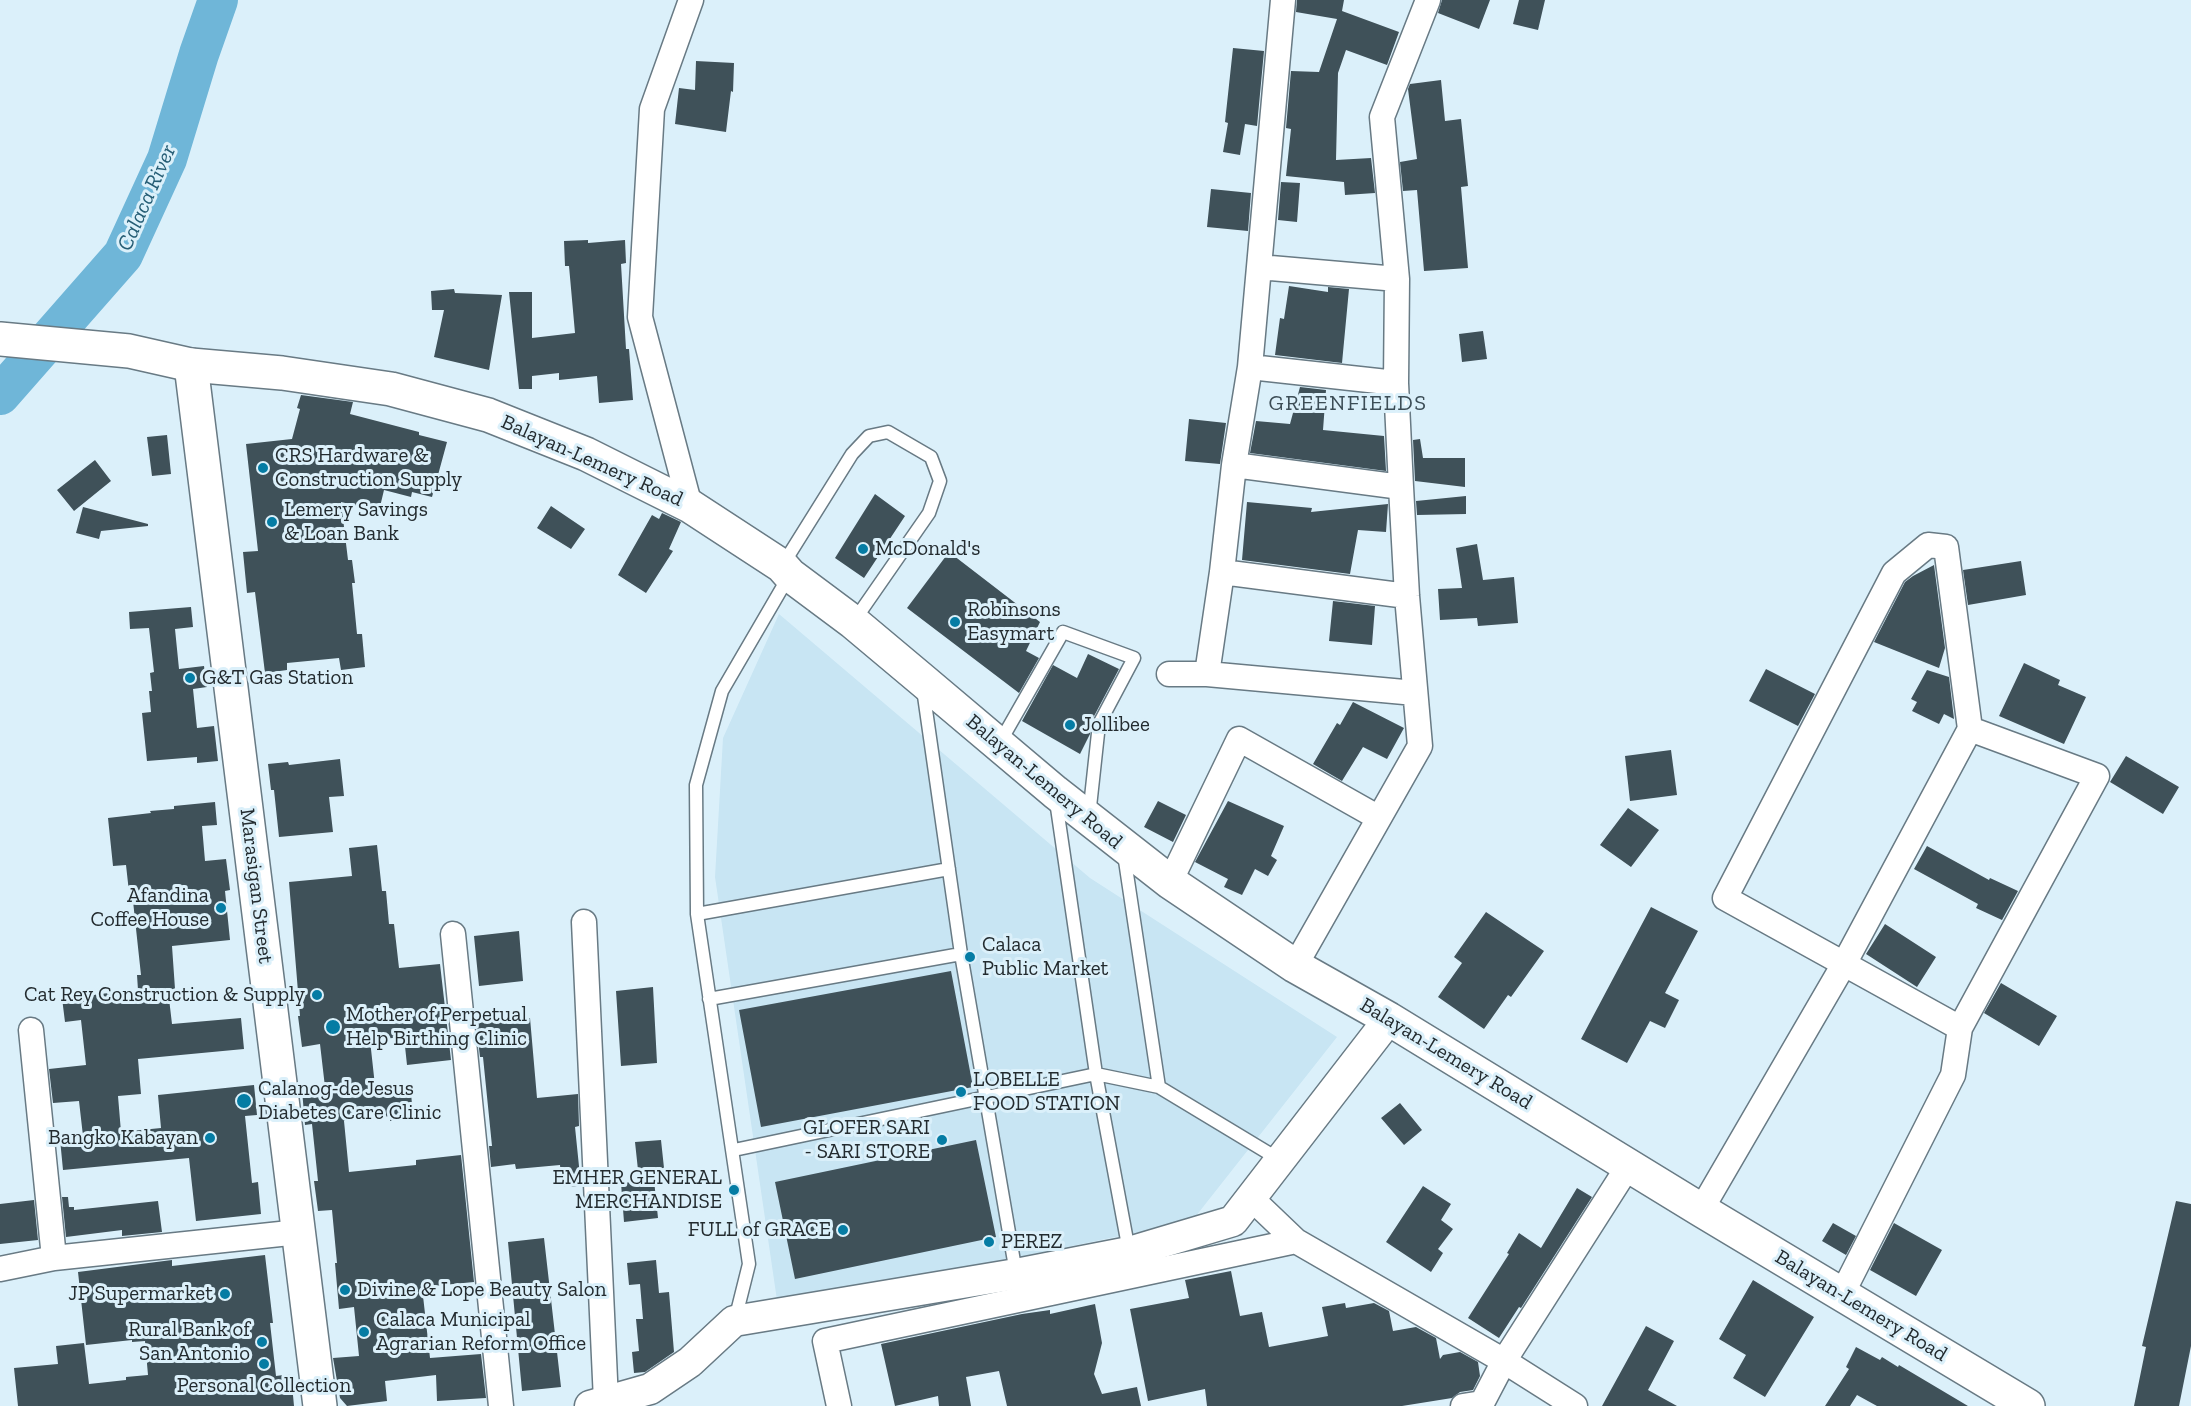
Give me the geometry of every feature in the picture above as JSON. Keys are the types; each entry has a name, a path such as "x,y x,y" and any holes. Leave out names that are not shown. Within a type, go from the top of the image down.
{"main road":[{"name":"Balayan-Lemery Road","path":"0,339 129,351 191,365 282,373 391,388 488,415 586,454 690,506 786,570 853,622 1089,820 1170,882 1295,966 1389,1019 1842,1294 1996,1393 2028,1406"},
{"name":"Marasigan Street","path":"191,365 320,1406"}],"street":[{"path":"690,506 640,317 652,109 691,0"},
{"path":"1207,674 1222,573 1234,465 1250,367 1283,0"},
{"path":"1295,966 1420,746 1407,596 1401,487 1396,383 1397,279 1382,117 1428,0"},
{"path":"1259,267 1397,279"},
{"path":"1250,367 1396,383"},
{"path":"1234,465 1401,487"},
{"path":"1701,1210 1844,964 1970,729 1946,547 1928,545 1894,573 1725,898 1844,964 1960,1028"},
{"path":"1222,573 1407,596"},
{"path":"1169,674 1207,674 1415,693"},
{"path":"1842,1294 1953,1075 1960,1028 2097,776 1970,729"},
{"path":"1170,882 1239,739 1379,818"},
{"path":"584,922 598,1404 650,1389 690,1362 734,1322 1016,1274 1129,1252 1233,1221 1389,1019"},
{"path":"453,934 501,1406"},
{"path":"31,1030 54,1258"},
{"path":"1476,1405 1629,1165"},
{"path":"1251,1198 1296,1240 1504,1361 1575,1406"},
{"path":"0,1269 54,1258 299,1232"},
{"path":"839,1406 825,1341 1296,1240"}],"lane":[{"path":"734,1322 749,1264 734,1150 697,914 696,785 722,691 786,570 852,454 869,436 888,432 931,457 940,481 929,513 853,622"},
{"path":"999,745 1063,632 1134,658 1099,724 1089,820"},
{"path":"921,679 961,954 1016,1274"},
{"path":"1055,792 1096,1074 1129,1252"},
{"path":"1123,847 1158,1087"},
{"path":"697,914 949,869"},
{"path":"709,999 961,954"},
{"path":"734,1150 1096,1074 1158,1087 1280,1160"}],"shaded area":[{"name":"Calaca Public Market","path":"779,614 1090,878 1337,1037 1192,1221 778,1307 715,877 723,738"}],"building":[{"path":"1297,0 1344,0 1342,11 1399,32 1387,65 1346,50 1338,73 1336,160 1371,158 1375,193 1345,195 1344,182 1286,176 1291,129 1286,128 1291,71 1319,72 1337,19 1296,12"},
{"path":"1442,0 1490,0 1479,29 1438,13"},
{"path":"1519,0 1545,0 1538,30 1513,24"},
{"path":"1233,48 1264,51 1257,126 1245,124 1240,155 1223,152 1228,123 1225,122"},
{"path":"696,61 734,63 733,92 731,91 726,132 675,124 679,88 695,90"},
{"path":"1441,80 1445,121 1461,119 1468,186 1461,187 1468,268 1424,271 1417,190 1403,191 1400,162 1417,159 1408,89 1410,84"},
{"path":"1281,182 1300,183 1297,222 1278,220"},
{"path":"1211,189 1251,193 1248,231 1207,227"},
{"path":"588,240 588,243 625,240 626,263 621,264 626,349 629,349 633,400 599,403 597,376 559,380 559,373 532,376 532,389 519,389 509,292 532,292 532,338 575,333 569,266 565,266 564,241"},
{"path":"1289,286 1328,292 1328,287 1349,289 1342,363 1275,355 1280,318 1284,319"},
{"path":"454,289 455,293 502,295 489,370 434,357 444,310 432,310 431,291"},
{"path":"1483,331 1487,359 1462,362 1459,334"},
{"path":"1300,387 1326,390 1323,430 1384,436 1386,471 1250,453 1256,421 1290,424"},
{"path":"301,395 353,402 350,414 419,432 419,435 447,442 432,497 412,492 411,497 384,490 379,511 341,502 348,560 352,560 355,583 352,583 357,634 362,634 365,667 341,670 339,658 287,663 287,670 265,673 255,592 247,593 243,552 258,551 246,444 292,439 300,409 297,408"},
{"path":"1189,419 1226,423 1220,464 1185,461"},
{"path":"167,435 171,474 152,476 147,437"},
{"path":"1420,439 1423,458 1465,458 1465,487 1415,481 1413,440"},
{"path":"95,460 111,481 74,511 57,490"},
{"path":"875,494 905,516 864,578 835,558"},
{"path":"1466,496 1466,514 1417,515 1416,501"},
{"path":"1247,502 1312,508 1311,512 1388,504 1386,532 1358,530 1350,574 1242,560"},
{"path":"551,506 585,529 571,549 537,528"},
{"path":"83,507 148,524 148,526 101,531 99,539 76,533"},
{"path":"662,513 681,522 669,549 673,551 646,593 618,575 652,515 659,519"},
{"path":"1477,544 1483,580 1514,577 1518,623 1478,626 1477,618 1440,620 1438,589 1462,588 1456,548"},
{"path":"949,552 1040,622 1026,651 1039,658 1019,693 907,608"},
{"path":"2021,561 2026,595 1968,605 1963,570"},
{"path":"1934,565 1945,648 1939,668 1874,642 1905,582"},
{"path":"1333,601 1375,606 1372,645 1329,641"},
{"path":"191,607 193,627 175,629 179,669 204,666 207,687 193,689 197,728 214,726 218,761 197,763 197,757 147,761 142,713 151,712 150,673 154,672 149,628 130,629 129,612"},
{"path":"1088,654 1119,669 1092,720 1090,734 1080,754 1022,721 1053,665 1077,678"},
{"path":"2024,663 2060,680 2058,685 2086,697 2064,744 1999,716"},
{"path":"1766,669 1815,694 1798,726 1749,701"},
{"path":"1927,670 1949,677 1954,719 1944,714 1939,724 1912,711 1917,702 1911,699"},
{"path":"1353,702 1404,728 1387,759 1363,747 1342,781 1313,764 1337,723 1340,725"},
{"path":"1671,750 1677,795 1630,801 1625,756"},
{"path":"2126,756 2179,787 2163,814 2110,782"},
{"path":"340,759 344,796 329,797 333,832 279,837 274,790 271,790 268,764 288,762 289,765"},
{"path":"1158,801 1186,815 1173,842 1144,827"},
{"path":"1228,801 1284,826 1271,856 1277,860 1268,876 1255,869 1242,895 1224,887 1228,879 1195,862"},
{"path":"215,802 217,825 202,826 205,861 226,859 230,890 225,891 230,940 172,946 175,989 168,990 172,1024 241,1018 244,1049 138,1059 141,1094 118,1096 121,1132 161,1128 158,1095 254,1085 257,1115 245,1116 252,1183 258,1182 261,1214 196,1221 189,1158 63,1170 60,1139 83,1136 79,1101 53,1103 49,1069 86,1065 81,1020 65,1022 62,998 138,990 137,975 141,975 133,901 130,901 126,865 113,866 108,818 174,809 174,806"},
{"path":"1628,808 1659,830 1631,867 1600,845"},
{"path":"377,845 382,891 386,891 389,924 394,924 399,968 440,964 451,1060 407,1065 404,1037 370,1040 376,1095 411,1092 413,1118 390,1121 390,1116 344,1121 349,1172 416,1165 416,1160 461,1155 474,1282 422,1287 430,1358 481,1354 486,1398 437,1401 436,1375 385,1381 387,1401 347,1406 340,1398 333,1358 359,1356 354,1307 339,1309 332,1210 318,1211 314,1181 318,1181 312,1124 305,1125 302,1090 325,1087 320,1044 302,1047 289,882 352,876 349,848"},
{"path":"1927,846 1989,880 1990,878 2018,891 2002,920 1976,908 1978,904 1914,869"},
{"path":"1651,907 1698,931 1665,993 1679,1000 1665,1028 1650,1021 1627,1063 1581,1039"},
{"path":"1486,912 1544,951 1511,997 1508,995 1484,1029 1438,997 1462,963 1454,957"},
{"path":"1885,924 1936,957 1917,987 1866,954"},
{"path":"519,931 523,981 479,986 474,936"},
{"path":"951,971 973,1087 761,1127 739,1010"},
{"path":"2001,983 2057,1016 2039,1046 1984,1013"},
{"path":"653,987 657,1063 621,1066 616,991"},
{"path":"530,1018 537,1098 578,1094 579,1126 575,1127 581,1186 562,1187 560,1165 516,1169 515,1164 491,1167 489,1146 492,1146 483,1057 480,1057 476,1023"},
{"path":"1400,1103 1422,1130 1404,1145 1381,1118"},
{"path":"661,1140 664,1168 638,1170 635,1142"},
{"path":"976,1140 996,1237 795,1279 775,1182"},
{"path":"654,1180 658,1218 624,1222 621,1183"},
{"path":"1423,1186 1451,1204 1441,1220 1453,1229 1438,1249 1443,1253 1431,1272 1386,1242"},
{"path":"1577,1188 1592,1197 1521,1308 1519,1307 1499,1338 1468,1318 1509,1254 1507,1253 1519,1233 1541,1248"},
{"path":"62,1197 68,1197 69,1207 74,1207 74,1210 158,1201 162,1232 122,1236 122,1230 66,1237"},
{"path":"34,1200 38,1240 0,1244 0,1204"},
{"path":"2176,1201 2191,1204 2191,1346 2179,1406 2134,1406 2146,1347 2142,1346"},
{"path":"1833,1223 1856,1236 1846,1255 1822,1241"},
{"path":"1894,1223 1942,1250 1916,1296 1870,1270"},
{"path":"544,1238 561,1387 522,1391 508,1242"},
{"path":"265,1255 273,1323 270,1323 276,1376 291,1374 294,1406 18,1406 14,1368 58,1364 56,1346 84,1343 89,1384 148,1375 145,1341 132,1342 132,1340 86,1345 78,1272 172,1260 172,1266"},
{"path":"656,1260 659,1293 669,1292 674,1352 645,1372 634,1373 632,1352 639,1351 636,1319 643,1319 640,1284 629,1285 627,1263"},
{"path":"1231,1271 1240,1316 1262,1312 1269,1347 1328,1336 1322,1307 1345,1303 1346,1308 1374,1303 1389,1311 1393,1331 1416,1327 1436,1338 1440,1359 1443,1355 1460,1352 1478,1362 1480,1376 1473,1390 1460,1392 1452,1398 1402,1406 1207,1406 1205,1389 1148,1401 1130,1309 1189,1298 1185,1280"},
{"path":"1753,1280 1814,1317 1765,1397 1733,1378 1746,1355 1719,1339"},
{"path":"1095,1304 1102,1343 1094,1374 1102,1394 1137,1387 1141,1406 1007,1406 999,1371 966,1377 971,1406 939,1406 938,1396 895,1406 881,1344 1022,1314 1050,1310 1050,1314"},
{"path":"1646,1326 1674,1341 1648,1390 1677,1406 1602,1406"},
{"path":"1856,1347 1880,1360 1882,1357 1898,1367 1899,1365 1968,1406 1877,1406 1857,1395 1850,1406 1825,1406 1849,1369 1846,1367"}],"waterway":[{"name":"Calaca River","path":"0,395 123,255 167,159 218,0"}],"place":[{"name":"CRS Hardware & Construction Supply","path":"263,468"},
{"name":"Lemery Savings & Loan Bank","path":"272,522"},
{"name":"McDonald's","path":"863,549"},
{"name":"Robinsons Easymart","path":"955,622"},
{"name":"G&T Gas Station","path":"190,678"},
{"name":"Jollibee","path":"1070,725"},
{"name":"Afandina Coffee House","path":"221,908"},
{"name":"Calaca Public Market","path":"970,957"},
{"name":"Cat Rey Construction & Supply","path":"317,995"},
{"name":"Mother of Perpetual Help Birthing Clinic","path":"333,1027"},
{"name":"LOBELLE FOOD STATION","path":"961,1092"},
{"name":"Calanog-de Jesus Diabetes Care Clinic","path":"244,1101"},
{"name":"Bangko Kabayan","path":"210,1138"},
{"name":"GLOFER SARI - SARI STORE","path":"942,1140"},
{"name":"EMHER GENERAL MERCHANDISE","path":"734,1190"},
{"name":"FULL of GRACE","path":"843,1230"},
{"name":"PEREZ","path":"989,1242"},
{"name":"Divine & Lope Beauty Salon","path":"345,1290"},
{"name":"JP Supermarket","path":"225,1294"},
{"name":"Calaca Municipal Agrarian Reform Office","path":"364,1332"},
{"name":"Rural Bank of San Antonio","path":"262,1342"},
{"name":"Personal Collection","path":"264,1364"}],"district":[{"name":"GREENFIELDS","path":"1348,404"}]}
